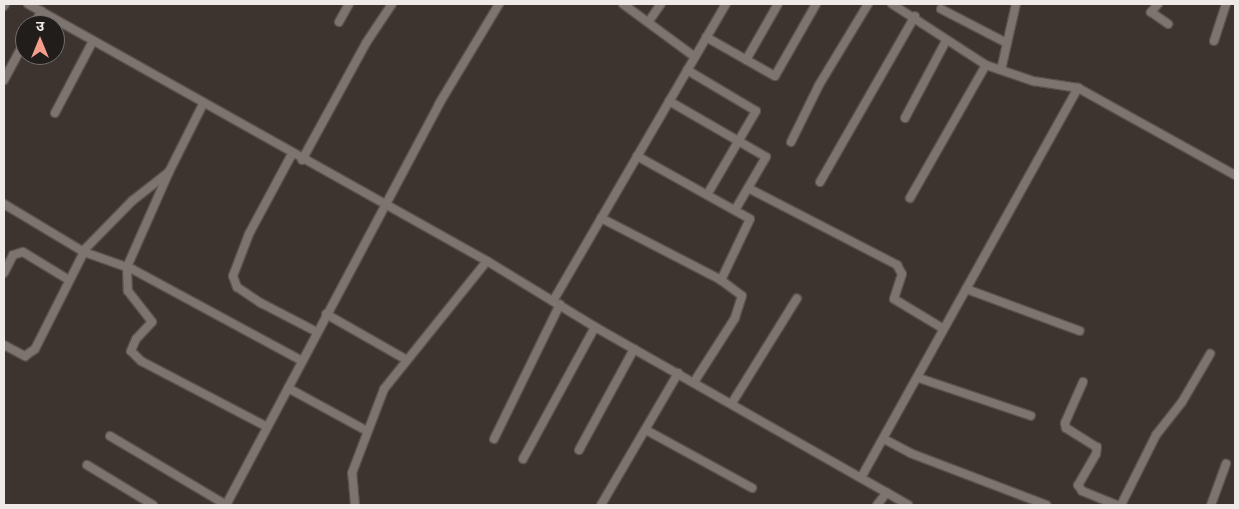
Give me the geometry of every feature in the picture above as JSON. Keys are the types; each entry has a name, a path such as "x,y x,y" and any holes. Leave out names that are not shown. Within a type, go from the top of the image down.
{"street":[{"path":"28,4 302,160 487,261 634,350 862,476 908,505"},
{"path":"339,22 349,4"},
{"path":"302,160 366,43 392,4"},
{"path":"110,436 226,505 439,104 499,4"},
{"path":"623,4 649,21 695,57"},
{"path":"649,21 661,4"},
{"path":"494,439 556,302 636,156 726,4"},
{"path":"746,60 778,4"},
{"path":"706,38 775,76 816,4"},
{"path":"791,142 819,85 868,4"},
{"path":"892,4 915,16 946,40 986,65 1033,81 1078,88 1235,175"},
{"path":"1001,70 1016,4"},
{"path":"1158,4 1151,12 1168,24"},
{"path":"1214,42 1226,4"},
{"path":"941,9 1007,43"},
{"path":"39,15 41,11"},
{"path":"820,182 915,16"},
{"path":"905,118 946,40"},
{"path":"55,113 93,42"},
{"path":"4,80 15,60"},
{"path":"910,198 986,65"},
{"path":"687,70 756,111 707,195"},
{"path":"862,476 919,378 942,328 966,289 1078,88"},
{"path":"668,101 766,157 735,210"},
{"path":"203,104 169,172 127,267 128,291 152,322 132,345 134,356 267,427"},
{"path":"292,154 249,234 233,276 238,287 261,302 317,332"},
{"path":"636,156 750,219 741,233 721,280"},
{"path":"4,345 18,355 29,354 84,252 132,201 169,172"},
{"path":"748,188 897,265 902,274 894,300 942,328"},
{"path":"4,204 84,252 127,267 302,361"},
{"path":"601,218 721,280 736,289 742,296 742,302 735,318 694,382"},
{"path":"4,273 13,255 23,252 70,280"},
{"path":"355,505 352,473 366,431 384,389 487,261"},
{"path":"966,289 1080,331"},
{"path":"732,404 797,298"},
{"path":"326,314 407,360"},
{"path":"523,459 595,327"},
{"path":"579,450 634,350"},
{"path":"1121,505 1156,435 1179,407 1210,354"},
{"path":"601,505 678,373"},
{"path":"919,378 1031,416"},
{"path":"1083,382 1065,423 1066,428 1097,447 1096,454 1078,485 1082,491 1117,505"},
{"path":"288,388 366,431"},
{"path":"646,430 752,488"},
{"path":"884,439 910,453 1046,505"},
{"path":"1211,505 1226,464"},
{"path":"87,465 153,505"},
{"path":"877,505 887,492"}]}
